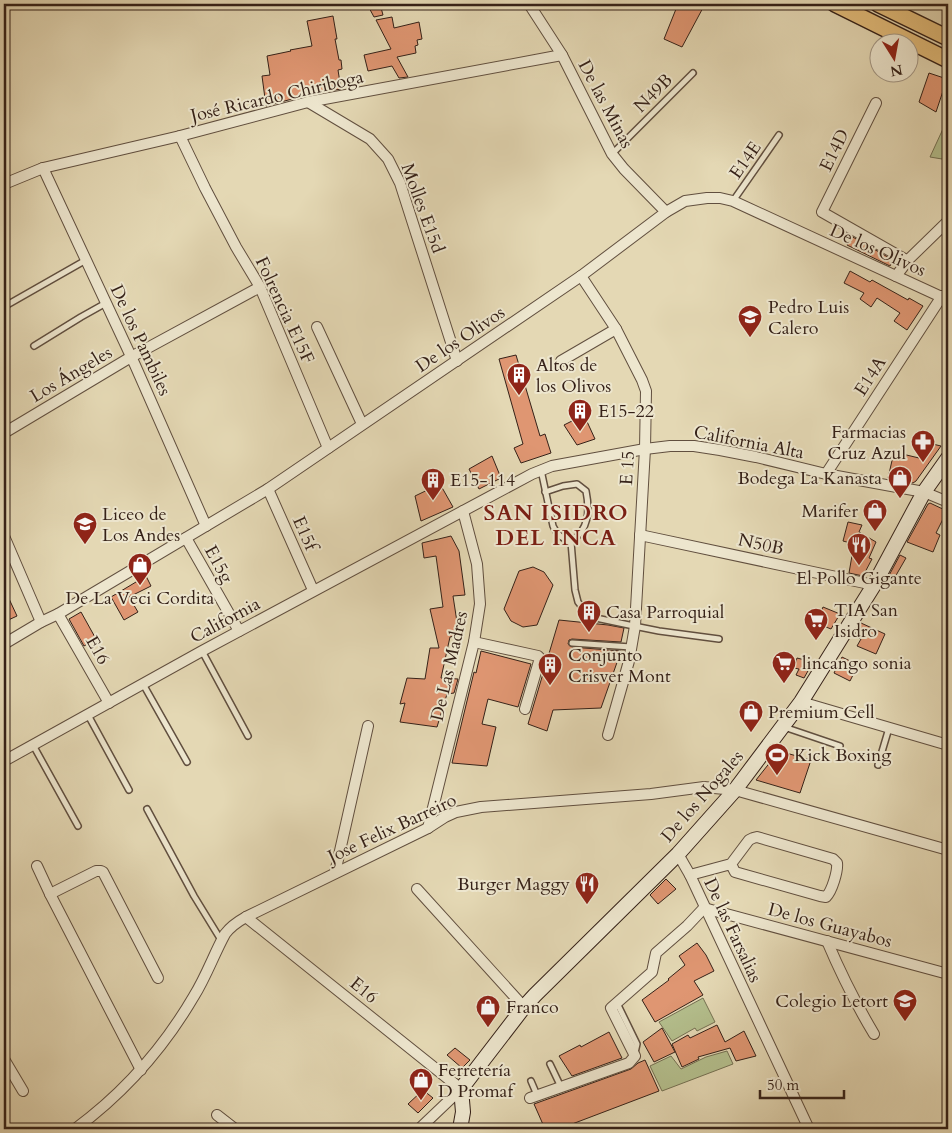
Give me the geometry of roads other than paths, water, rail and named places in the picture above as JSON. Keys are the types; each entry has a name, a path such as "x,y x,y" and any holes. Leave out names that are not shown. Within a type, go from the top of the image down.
{"main road":[{"path":"835,4 948,60"},
{"path":"878,4 948,38"}],"street":[{"name":"De las Minas","path":"529,4 562,55 612,154 666,212"},
{"name":"José Ricardo Chiriboga","path":"4,184 43,168 180,136 308,102 562,55"},
{"name":"Molles E15d","path":"308,102 370,139 388,159 400,183 457,361"},
{"name":"E14D","path":"876,103 822,212 908,261"},
{"name":"Folrencia E15F","path":"180,136 232,239 260,286 328,448"},
{"name":"De los Pambiles","path":"43,168 131,357 206,526"},
{"name":"De los Olivos","path":"4,644 268,489 581,276 666,212 685,201 720,198 732,201 945,298"},
{"path":"896,276 908,261 948,221"},
{"name":"E 15","path":"581,276 616,329 646,391 645,448 634,626 629,661 608,735"},
{"name":"Los Ángeles","path":"4,433 131,357 260,286"},
{"name":"E14A","path":"826,474 945,298"},
{"path":"317,328 362,424"},
{"path":"561,361 616,329"},
{"name":"California Alta","path":"463,511 552,466 645,448 682,446 707,448 756,457 826,474 924,492 948,502"},
{"name":"De los Nogales","path":"461,1089 524,1007 678,854 736,790 801,702 874,585 924,492 948,458"},
{"name":"E15f","path":"268,489 313,590"},
{"name":"California","path":"4,761 202,650 463,511"},
{"name":"De Las Madres","path":"428,828 474,642 480,604 476,564 463,511"},
{"name":"N50B","path":"640,535 874,585"},
{"path":"4,536 40,622"},
{"name":"E15g","path":"186,538 239,631"},
{"name":"E16","path":"58,614 109,703"},
{"path":"474,642 540,658 525,709"},
{"path":"801,702 948,745"},
{"path":"335,873 368,726"},
{"name":"Jose Felix Barreiro","path":"74,1129 105,1106 141,1070 160,1047 195,995 229,927 428,828 456,812 481,807 651,794 704,787 736,790 948,850"},
{"path":"690,875 731,864 749,840 758,837 833,860 837,863 837,868 830,894 826,897 735,872 731,864"},
{"name":"De las Farsalias","path":"678,854 690,875 809,1129"},
{"path":"37,866 141,1070"},
{"path":"50,894 96,871 103,872 158,978"},
{"path":"417,889 524,1007"},
{"path":"534,1097 628,1062 635,1056 614,1006 652,972 656,953 687,926 704,908"},
{"name":"De los Guayabos","path":"704,908 948,974"},
{"name":"E16","path":"246,917 461,1089"},
{"path":"828,941 838,967 874,1034"},
{"path":"4,1059 23,1091"},
{"path":"419,1129 461,1089"},
{"path":"460,1129 463,1112 461,1089"},
{"path":"217,1115 235,1129"}],"lane":[{"name":"N49B","path":"612,154 693,72"},
{"name":"E14E","path":"732,201 779,135"},
{"path":"7,305 86,260"},
{"path":"34,346 106,303"},
{"path":"541,470 549,513 556,534 571,542"},
{"path":"545,492 577,484 586,491 588,516 580,535 571,542"},
{"path":"571,542 575,590 578,602 586,612 596,618 634,626 719,639"},
{"path":"572,643 631,646"},
{"path":"202,650 248,736"},
{"path":"143,683 187,762"},
{"path":"88,714 129,790"},
{"path":"783,726 840,746"},
{"path":"878,765 889,728"},
{"path":"33,745 78,826"},
{"path":"147,809 194,896 222,940"},
{"path":"550,1064 561,1087"},
{"path":"531,1081 534,1097"}],"place":[{"name":"Pedro Luis Calero","path":"750,338"},
{"name":"Altos de los Olivos","path":"519,396"},
{"name":"E15-22","path":"580,432"},
{"name":"Farmacias Cruz Azul","path":"923,463"},
{"name":"Bodega La Kanasta","path":"900,499"},
{"name":"E15-114","path":"433,501"},
{"name":"Marifer","path":"875,532"},
{"name":"Liceo de Los Andes","path":"85,545"},
{"name":"El Pollo Gigante","path":"859,566"},
{"name":"De La Veci Cordita","path":"140,586"},
{"name":"Casa Parroquial","path":"589,633"},
{"name":"TIA San Isidro","path":"816,641"},
{"name":"lincango sonia","path":"784,684"},
{"name":"Conjunto Crisver Mont","path":"550,686"},
{"name":"Premium Cell","path":"751,733"},
{"name":"Kick Boxing","path":"777,776"},
{"name":"Burger Maggy","path":"587,905"},
{"name":"Colegio Letort","path":"905,1022"},
{"name":"Franco","path":"488,1028"},
{"name":"Ferretería D Promaf","path":"421,1101"}],"district":[{"name":"SAN ISIDRO DEL INCA","path":"556,524"}]}
